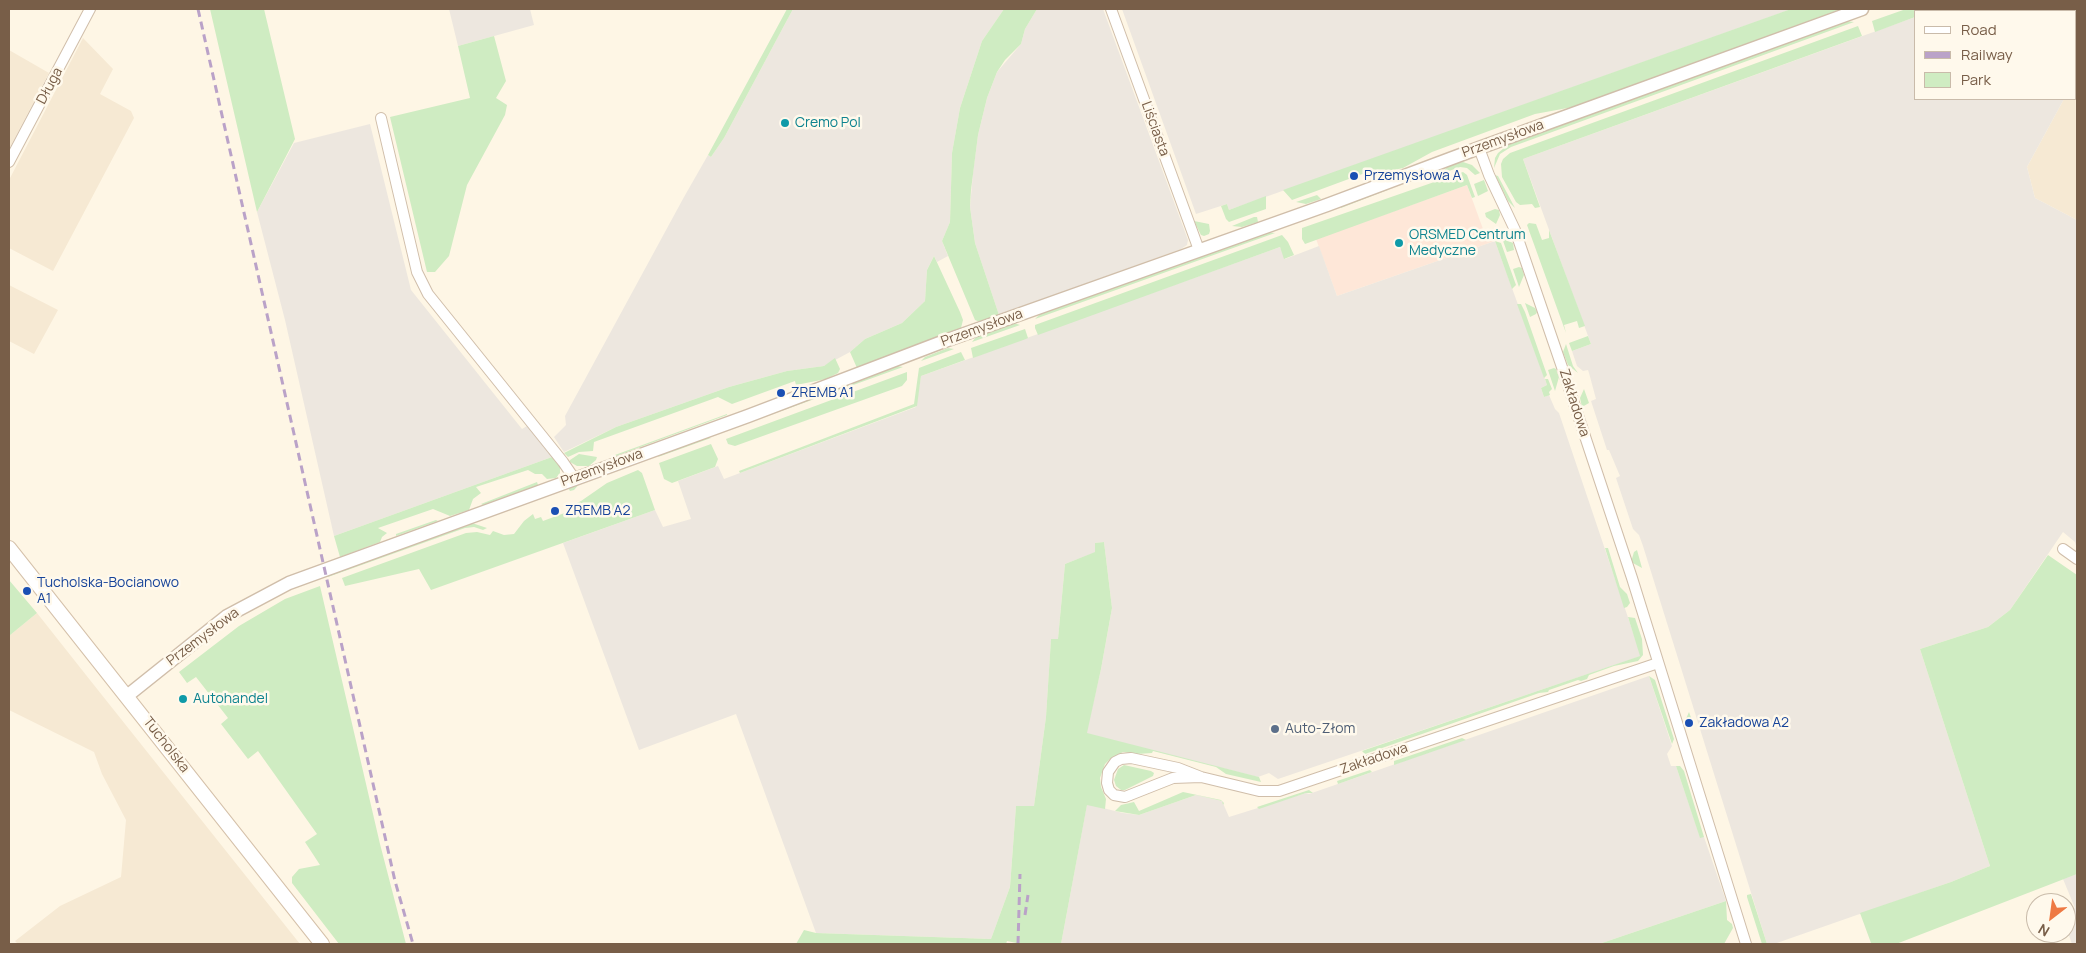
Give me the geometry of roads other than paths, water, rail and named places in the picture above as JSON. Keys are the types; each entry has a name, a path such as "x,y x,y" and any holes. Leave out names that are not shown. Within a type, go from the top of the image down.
{"main road":[{"name":"Tucholska","path":"9,548 322,944"}],"street":[{"name":"Długa","path":"9,162 90,9"},
{"name":"Liściasta","path":"1111,9 1199,250"},
{"name":"Przemysłowa","path":"127,696 216,624 259,597 324,570 1862,9"},
{"path":"381,118 417,272 428,294 564,462 574,478"},
{"name":"Zakładowa","path":"1479,148 1526,260 1632,578 1746,944"},
{"path":"2063,549 2077,559"},
{"name":"Zakładowa","path":"1201,776 1263,792 1282,790 1658,663"},
{"path":"1124,758 1178,768 1201,776 1173,778 1125,798 1109,790 1107,783 1108,772 1113,764 1124,758"}],"railway":[{"path":"198,9 395,881 413,944"},
{"path":"1018,944 1020,874"},
{"path":"1025,915 1028,895"}],"place":[{"name":"Cremo Pol","path":"785,123"},
{"name":"Przemysłowa A","path":"1354,176"},
{"name":"ORSMED Centrum Medyczne","path":"1399,243"},
{"name":"ZREMB A1","path":"781,393"},
{"name":"ZREMB A2","path":"555,511"},
{"name":"Tucholska-Bocianowo A1","path":"27,591"},
{"name":"Autohandel","path":"183,699"},
{"name":"Zakładowa A2","path":"1689,723"},
{"name":"Auto-Złom","path":"1275,729"}]}
